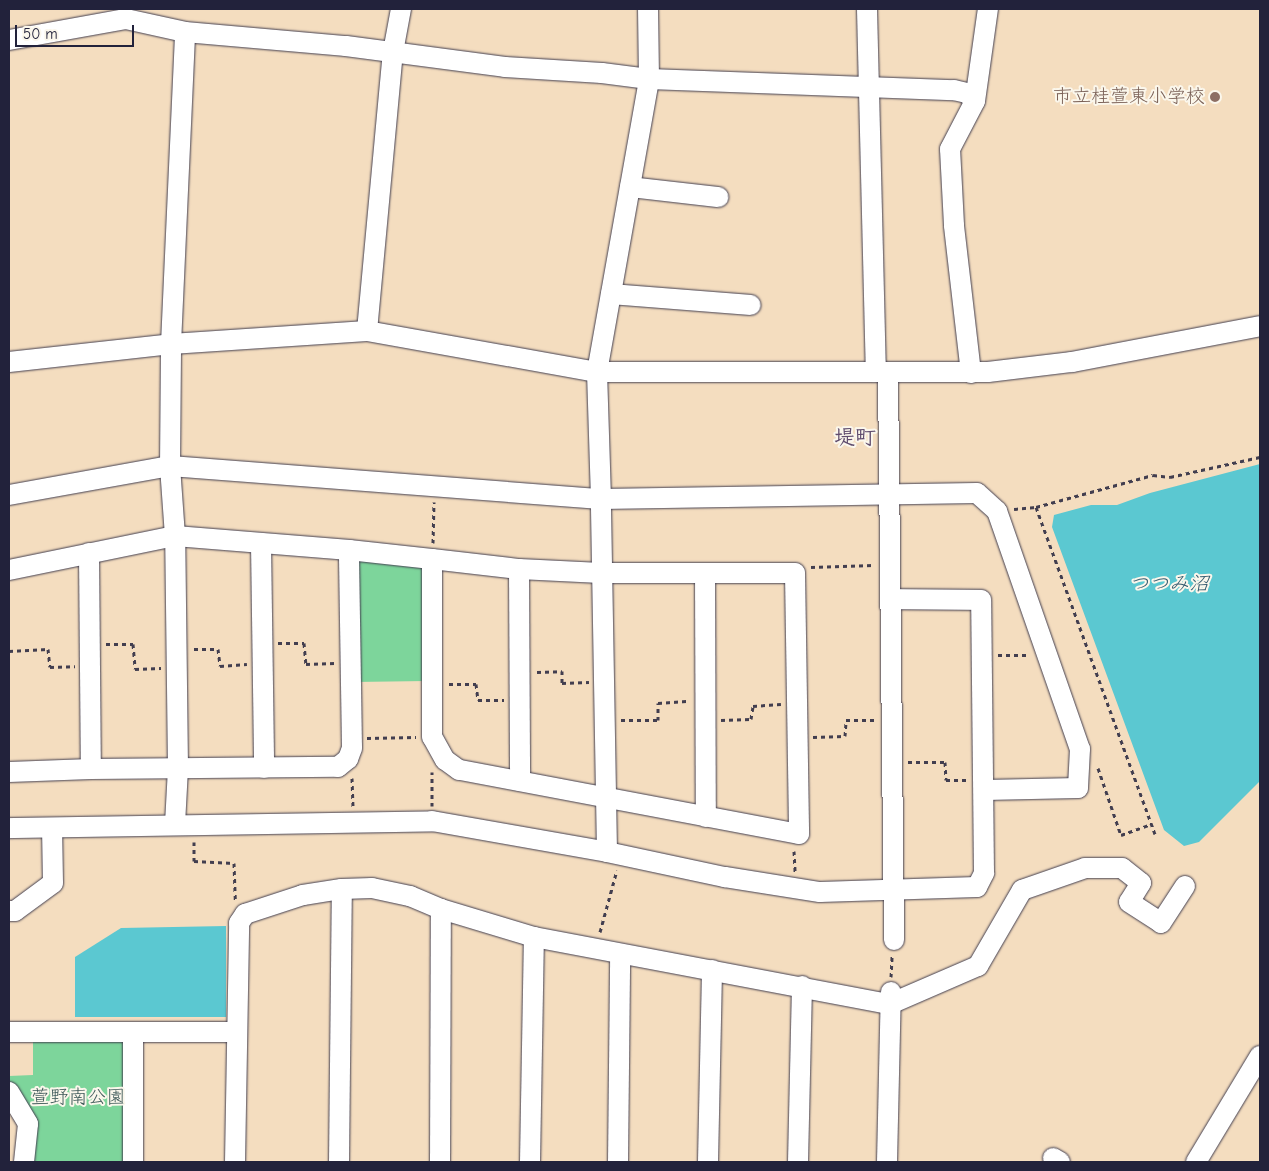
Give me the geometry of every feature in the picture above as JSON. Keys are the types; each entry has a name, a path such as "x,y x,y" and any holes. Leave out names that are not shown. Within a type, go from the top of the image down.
{"street":[{"path":"367,331 393,52 401,9"},
{"path":"614,854 606,798 601,573 602,499 597,372 649,79 648,9"},
{"path":"867,9 868,86 889,493 894,940"},
{"path":"971,372 954,225 950,149 975,101 988,9"},
{"path":"9,40 126,19 151,17 185,32 393,52 505,67 602,73 649,79 954,90 967,93 975,101"},
{"path":"184,824 178,768 175,536 170,466 171,344 185,32"},
{"path":"630,187 718,197"},
{"path":"611,294 751,306"},
{"path":"9,357 367,331 597,372 971,372 1072,362 1259,329"},
{"path":"9,495 170,466 602,499 977,493 997,511 1080,749 1078,788 985,785"},
{"path":"9,570 175,536 349,550 432,559 519,569 601,573 795,573 799,834 459,770 445,760 437,749 432,737 432,559"},
{"path":"261,543 264,768"},
{"path":"9,772 91,769 338,767 348,759 352,743 349,550"},
{"path":"89,553 91,769"},
{"path":"519,569 520,781"},
{"path":"705,573 706,818"},
{"path":"9,828 432,821 614,854 726,877 820,892 977,887 984,873 985,785 981,600 890,599"},
{"path":"9,911 15,911 53,883 52,828"},
{"path":"235,1162 239,923 245,914 303,895 342,889 372,888 410,896 441,909 534,937 802,986 890,998 978,966 1022,890 1085,868 1122,868 1141,883 1129,902 1161,923 1185,886"},
{"path":"339,1162 342,889"},
{"path":"440,1162 441,909"},
{"path":"530,1162 534,937"},
{"path":"618,1162 620,954"},
{"path":"708,1162 712,970"},
{"path":"798,1162 802,986"},
{"path":"887,1162 890,998"},
{"path":"9,1032 237,1032"},
{"path":"133,1033 133,1162"},
{"path":"1196,1162 1260,1056"},
{"path":"9,1092 28,1124 24,1162"}],"path":[{"path":"1155,834 1036,507 1153,476 1170,477 1260,457"},
{"path":"432,559 435,486"},
{"path":"790,573 804,567 890,565"},
{"path":"262,644 304,643 306,664 350,663"},
{"path":"90,644 133,644 135,669 218,649 220,666 262,664"},
{"path":"9,652 48,649 50,667 90,666"},
{"path":"981,655 1048,655"},
{"path":"519,673 562,671 562,683 604,681"},
{"path":"432,684 476,684 478,700 520,699"},
{"path":"605,720 658,720 658,703 751,719 753,706 796,703"},
{"path":"797,737 845,736 846,720 891,720"},
{"path":"353,823 352,743 432,737"},
{"path":"892,762 945,762 946,780 985,785"},
{"path":"432,765 432,821"},
{"path":"1097,766 1121,835 1152,824"},
{"path":"184,824 194,861 234,863 235,911"},
{"path":"794,833 795,878"},
{"path":"594,949 614,854"}],"green space":[{"path":"365,556 421,562 427,571 427,681 354,682 354,565"},
{"name":"萱野南公園","path":"33,1038 117,1038 127,1045 127,1162 29,1162 36,1126 9,1081 9,1076 33,1075"}],"water":[{"name":"つつみ沼","path":"1260,464 1260,781 1199,842 1184,846 1164,830 1052,527 1054,515 1091,505 1117,505 1150,493"},
{"path":"226,926 226,1017 75,1017 75,957 121,928"}],"place":[{"name":"市立桂萱東小学校","path":"1215,97"}],"district":[{"name":"堤町","path":"855,437"}]}
